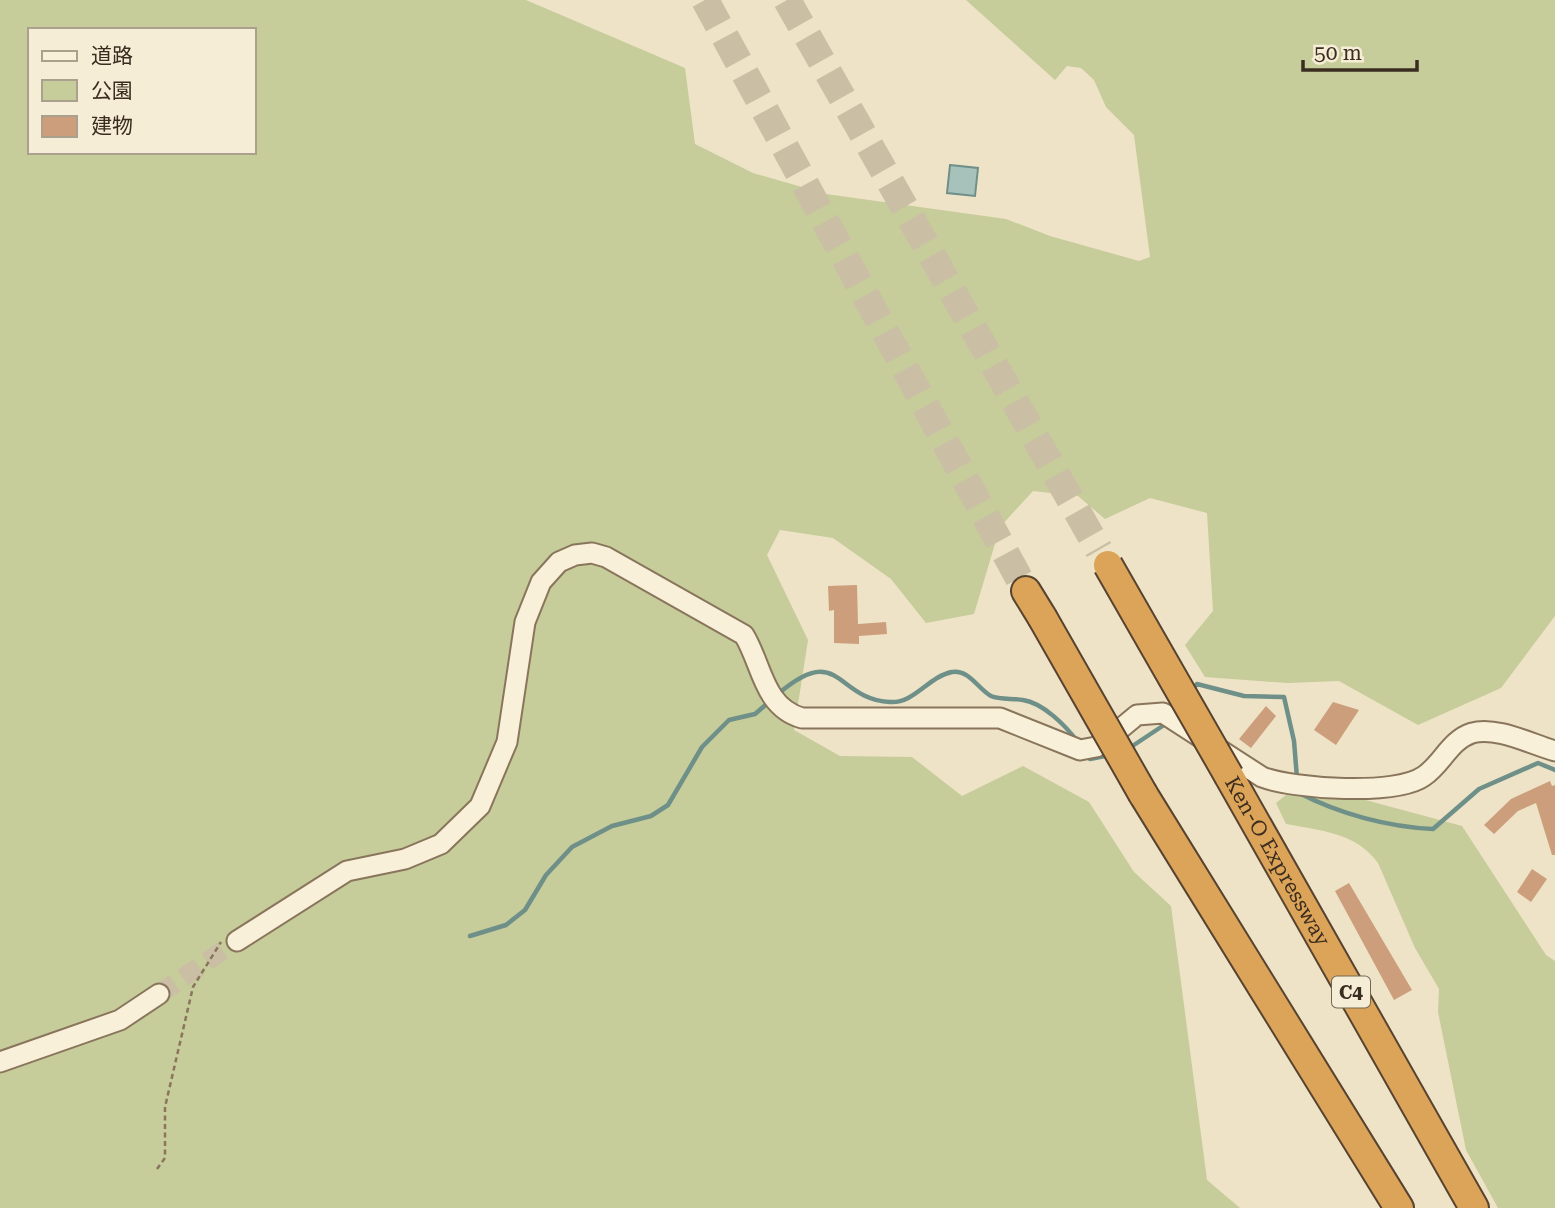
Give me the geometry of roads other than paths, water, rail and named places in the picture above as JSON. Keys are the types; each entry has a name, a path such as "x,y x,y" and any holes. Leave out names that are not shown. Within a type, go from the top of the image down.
{"highway":[{"name":"Ken-O Expressway","path":"1104,558 1474,1208"},
{"path":"1027,591 1143,794 1399,1208"}],"street":[{"path":"230,941 347,871 405,859 441,844 480,806 507,742 525,622 541,582 559,562 575,555 592,553 606,557 744,635 753,650 761,678 775,701 802,718 1000,718 1087,749 1137,715 1163,713 1262,777 1299,784 1363,788 1410,784 1426,775 1457,740 1473,733 1490,732 1555,751"},
{"path":"0,1062 120,1020 159,994"}],"water":[{"path":"950,165 978,168 975,196 947,193"}],"waterway":[{"path":"778,694 798,679 814,672 826,672 872,699 899,701 907,699 944,675 958,672 968,676 991,696 1038,705 1060,722 1077,741"},
{"path":"1191,691 1197,684 1244,696 1284,697 1294,741 1297,778"},
{"path":"470,936 506,925 525,910 546,875 572,847 612,826 651,816 668,805 702,747 729,720 755,714 769,702"},
{"path":"1128,749 1167,723"},
{"path":"1087,754 1090,759 1110,755"},
{"path":"1299,793 1364,818 1433,829 1479,789 1538,763 1555,770"}],"tunnel":[{"path":"705,0 1026,591"},
{"path":"787,0 1099,550"},
{"path":"159,994 237,941"}]}
